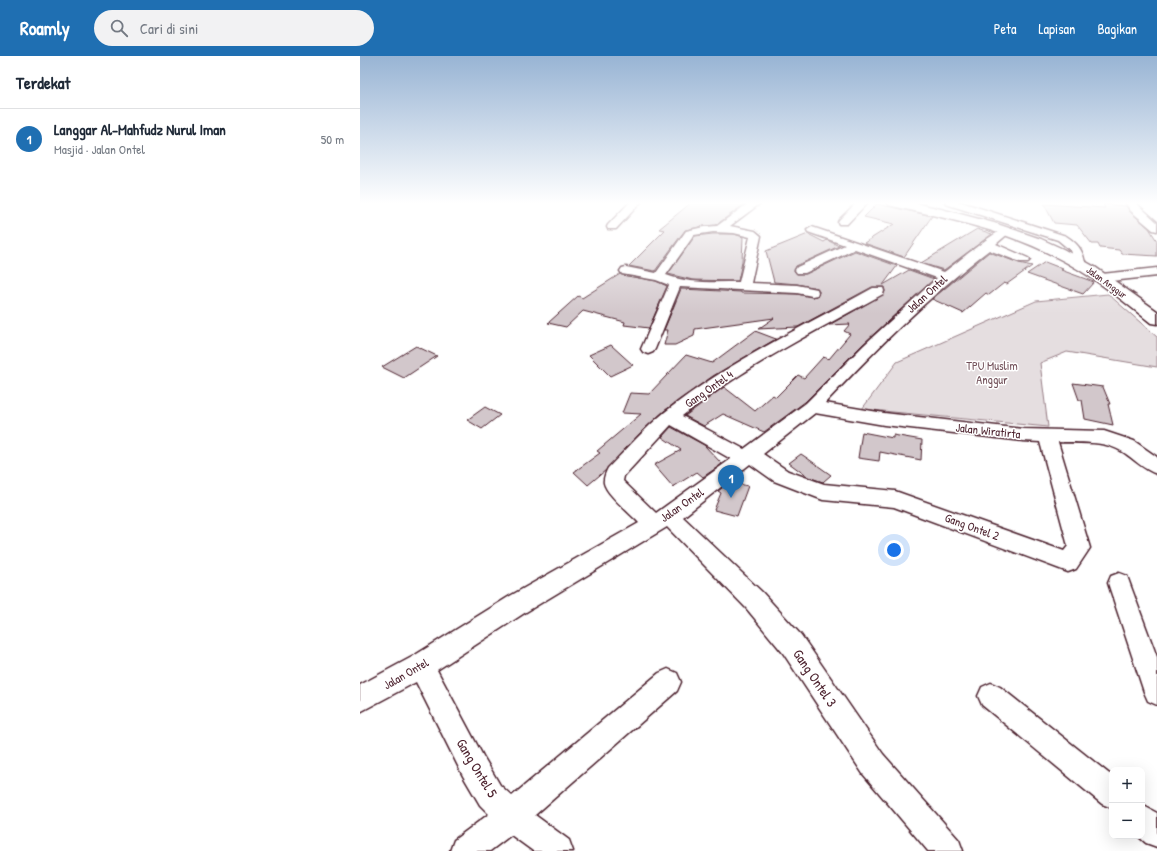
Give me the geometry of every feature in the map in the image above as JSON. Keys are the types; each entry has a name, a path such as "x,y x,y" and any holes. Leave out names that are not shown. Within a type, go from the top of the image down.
{"street":[{"path":"659,277 686,239"},
{"path":"744,286 755,239"},
{"path":"837,239 946,277"},
{"name":"Jalan Ontel","path":"361,699 421,666 518,604 661,520 812,407 869,348 946,277 995,239"},
{"name":"Jalan Anggur","path":"1023,239 1079,263 1102,278 1157,319"},
{"path":"1063,239 1075,248 1079,254 1079,263"},
{"path":"801,270 854,245"},
{"path":"987,245 1024,260"},
{"path":"626,271 659,277 676,283 703,286 744,286 797,289 812,292"},
{"path":"1102,278 1157,272"},
{"path":"648,349 676,283"},
{"name":"Gang Ontel 4","path":"661,520 615,486 613,478 615,473 670,417 703,392 744,365 878,291"},
{"name":"Jalan Wiratirta","path":"812,407 884,419 1023,435 1104,437 1128,446 1157,467"},
{"path":"670,417 748,456"},
{"name":"Gang Ontel 2","path":"748,456 781,476 823,492 895,499 1068,562 1079,548 1047,435"},
{"name":"Gang Ontel 3","path":"661,520 716,561 754,600 792,644 873,764 948,851"},
{"path":"1119,583 1157,692"},
{"name":"Gang Ontel 5","path":"421,666 472,766 490,795 511,816 558,851"},
{"path":"465,851 511,816 668,682"},
{"path":"990,696 1109,792"},
{"path":"1145,822 1157,832"}],"green space":[{"name":"TPU Muslim Anggur","path":"1108,294 1157,337 1157,367 1067,352 1040,363 1048,427 862,409 897,362 1036,301"}],"building":[{"path":"656,239 678,239 655,271 629,266"},
{"path":"693,239 743,239 742,262 738,281 693,280 668,274"},
{"path":"795,239 818,239 824,242 827,240 839,246 796,266 794,271 797,274 806,274 855,251 897,266 883,285 909,270 934,279 863,344 805,402 764,432 723,414 704,426 685,416 724,387 755,411 773,395 776,397 798,375 804,378 823,357 829,359 850,334 844,331 850,324 829,325 884,294 884,287 872,287 798,327 758,329 774,318 695,329 694,336 675,345 664,345 668,330 664,330 681,289 741,293 797,294 812,297 817,296 819,292 817,288 774,282 766,251"},
{"path":"870,239 916,239 904,257 864,243"},
{"path":"960,239 985,239 944,270 921,263"},
{"path":"1088,239 1156,239 1157,256 1122,254 1119,250 1100,248 1098,244 1092,244"},
{"path":"989,252 1032,266 1007,284 1004,283 989,295 986,293 963,313 932,299"},
{"path":"1045,262 1063,269 1061,270 1094,282 1083,294 1027,274"},
{"path":"620,274 656,281 667,286 649,328 624,325 625,322 583,311 566,327 548,323 578,296 582,298"},
{"path":"755,331 776,339 713,376 664,411 642,431 606,470 588,485 574,472 600,453 597,451 641,414 622,413 630,393 649,394 686,355 712,363"},
{"path":"611,345 633,365 610,376 589,355"},
{"path":"416,346 437,356 404,378 382,367"},
{"path":"1073,383 1103,387 1110,404 1108,404 1113,425 1085,419 1082,400 1079,400"},
{"path":"485,407 500,415 482,429 467,420"},
{"path":"671,427 704,445 722,464 703,477 697,472 673,487 654,465 681,450 662,437"},
{"path":"862,432 893,438 893,435 922,440 921,460 880,452 879,461 858,458"},
{"path":"801,454 831,475 823,482 808,477 789,463"},
{"path":"730,482 748,486 737,516 714,510 721,493 718,491"}],"place":[{"name":"Langgar Al-Mahfudz Nurul Iman","path":"731,498"}]}
